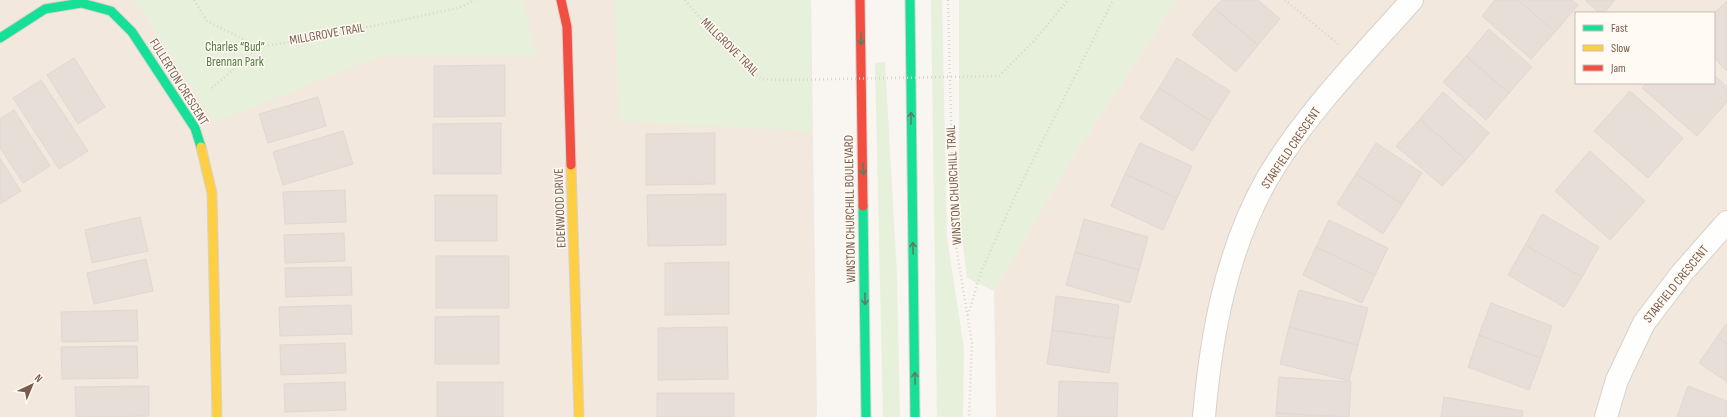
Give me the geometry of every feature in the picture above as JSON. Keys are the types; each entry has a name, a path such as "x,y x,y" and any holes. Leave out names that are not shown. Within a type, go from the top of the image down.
{"street":[{"name":"EDENWOOD DRIVE","path":"561,0 568,27 579,417"},
{"name":"WINSTON CHURCHILL BOULEVARD","path":"860,0 866,417"},
{"path":"910,0 915,417"},
{"name":"STARFIELD CRESCENT","path":"1204,417 1208,369 1220,304 1240,235 1267,179 1305,123 1412,0"},
{"name":"FULLERTON CRESCENT","path":"0,38 46,9 81,3 111,11 132,32 194,128 203,155 212,193 217,417"},
{"name":"STARFIELD CRESCENT","path":"1606,417 1617,380 1644,323 1682,273 1727,222"}],"path":[{"path":"194,0 207,21 259,46 212,88"},
{"name":"MILLGROVE TRAIL","path":"259,46 336,34 458,8 475,0"},
{"name":"MILLGROVE TRAIL","path":"685,0 722,44 761,78 783,80 999,76 1033,42 1068,0"},
{"name":"WINSTON CHURCHILL TRAIL","path":"948,0 954,234 972,343 969,417"},
{"path":"967,316 981,272 1017,192 1113,0"},
{"path":"1285,0 1359,60"}],"shaded area":[{"path":"0,0 811,0 817,417 0,417"},
{"path":"1176,0 1727,0 1727,417 996,417 994,291 1068,164"}],"green space":[{"name":"Charles “Bud” Brennan Park","path":"130,0 522,0 536,56 380,56 214,123 143,11"},
{"path":"614,0 811,0 812,131 619,121"},
{"path":"931,0 942,0 947,238 964,348 963,417 937,417"},
{"path":"959,0 1176,0 1068,164 994,291 967,278 959,213"},
{"path":"885,62 897,275 900,417 883,417 875,63"}],"building":[{"path":"1222,0 1258,0 1280,19 1258,45 1214,8"},
{"path":"1495,0 1518,0 1555,32 1531,59 1482,16"},
{"path":"1518,0 1572,0 1578,5 1555,32"},
{"path":"1585,0 1615,0 1605,12 1598,12"},
{"path":"1727,1 1727,71 1715,59 1715,12"},
{"path":"1214,8 1258,45 1236,72 1192,35"},
{"path":"1489,29 1532,67 1509,93 1466,56"},
{"path":"1466,56 1509,93 1486,120 1443,82"},
{"path":"74,58 105,107 78,124 47,75"},
{"path":"1177,58 1230,91 1211,121 1159,88"},
{"path":"505,65 505,116 434,117 434,66"},
{"path":"1715,76 1727,87 1727,102 1697,136 1642,88 1645,84 1715,84"},
{"path":"41,80 88,151 59,169 13,98"},
{"path":"1159,88 1211,121 1193,151 1140,118"},
{"path":"1630,91 1683,138 1648,178 1594,131"},
{"path":"1443,92 1489,133 1466,160 1420,119"},
{"path":"318,97 326,126 268,143 259,114"},
{"path":"14,110 50,166 23,183 0,148 0,119"},
{"path":"1420,119 1466,160 1442,186 1396,146"},
{"path":"501,123 501,174 433,174 433,124"},
{"path":"343,131 353,164 283,185 273,152"},
{"path":"715,133 715,184 646,185 646,134"},
{"path":"1140,143 1192,166 1177,198 1125,174"},
{"path":"1376,143 1422,173 1402,204 1356,174"},
{"path":"1590,151 1645,201 1610,240 1555,191"},
{"path":"0,158 21,191 0,204"},
{"path":"1125,174 1177,198 1163,230 1111,206"},
{"path":"1356,174 1402,204 1383,234 1337,204"},
{"path":"345,190 346,222 285,224 283,192"},
{"path":"726,194 726,245 648,246 647,195"},
{"path":"435,195 497,195 497,241 435,241"},
{"path":"1542,214 1599,247 1582,277 1525,245"},
{"path":"140,217 148,251 92,263 85,230"},
{"path":"1084,219 1148,237 1139,270 1075,252"},
{"path":"1329,220 1388,248 1375,275 1316,247"},
{"path":"344,233 345,261 285,263 284,235"},
{"path":"1525,245 1582,277 1564,307 1508,275"},
{"path":"1316,247 1375,275 1362,303 1303,275"},
{"path":"1075,252 1139,270 1130,303 1066,285"},
{"path":"436,256 509,256 509,308 436,308"},
{"path":"146,259 153,291 94,304 87,273"},
{"path":"729,262 729,314 665,315 665,263"},
{"path":"351,267 352,295 286,297 285,268"},
{"path":"1299,290 1368,308 1358,345 1289,327"},
{"path":"1056,296 1119,305 1114,339 1052,330"},
{"path":"1491,303 1552,326 1541,358 1479,335"},
{"path":"351,305 352,334 280,336 279,307"},
{"path":"137,310 138,341 62,342 61,312"},
{"path":"499,316 499,364 435,364 435,317"},
{"path":"1727,323 1727,344 1717,337"},
{"path":"727,327 728,379 658,380 658,328"},
{"path":"1289,327 1358,345 1349,381 1280,364"},
{"path":"1052,330 1114,339 1109,373 1047,364"},
{"path":"1479,335 1541,358 1529,390 1468,367"},
{"path":"1717,337 1727,344 1727,382 1699,363"},
{"path":"345,343 346,373 281,375 280,345"},
{"path":"137,346 138,378 62,379 61,347"},
{"path":"1279,377 1351,382 1349,417 1276,413"},
{"path":"1059,381 1118,383 1117,417 1058,417"},
{"path":"345,382 346,410 285,412 284,384"},
{"path":"437,382 503,382 503,417 437,417"},
{"path":"149,386 149,416 76,417 75,387"},
{"path":"1688,386 1727,401 1727,417 1677,417"},
{"path":"657,393 734,393 734,417 657,417"},
{"path":"1444,397 1523,411 1522,417 1441,417"},
{"path":"1276,413 1338,417 1276,417"}],"traffic: fast":[{"path":"910,0 915,417"},
{"path":"0,38 45,9 81,3 111,11 132,32 195,128 201,147"},
{"path":"863,206 866,417"}],"traffic: slow":[{"path":"201,147 212,193 217,417"},
{"path":"571,165 579,417"}],"traffic: jam":[{"path":"561,0 567,27 571,165"},
{"path":"860,0 863,206"}]}
